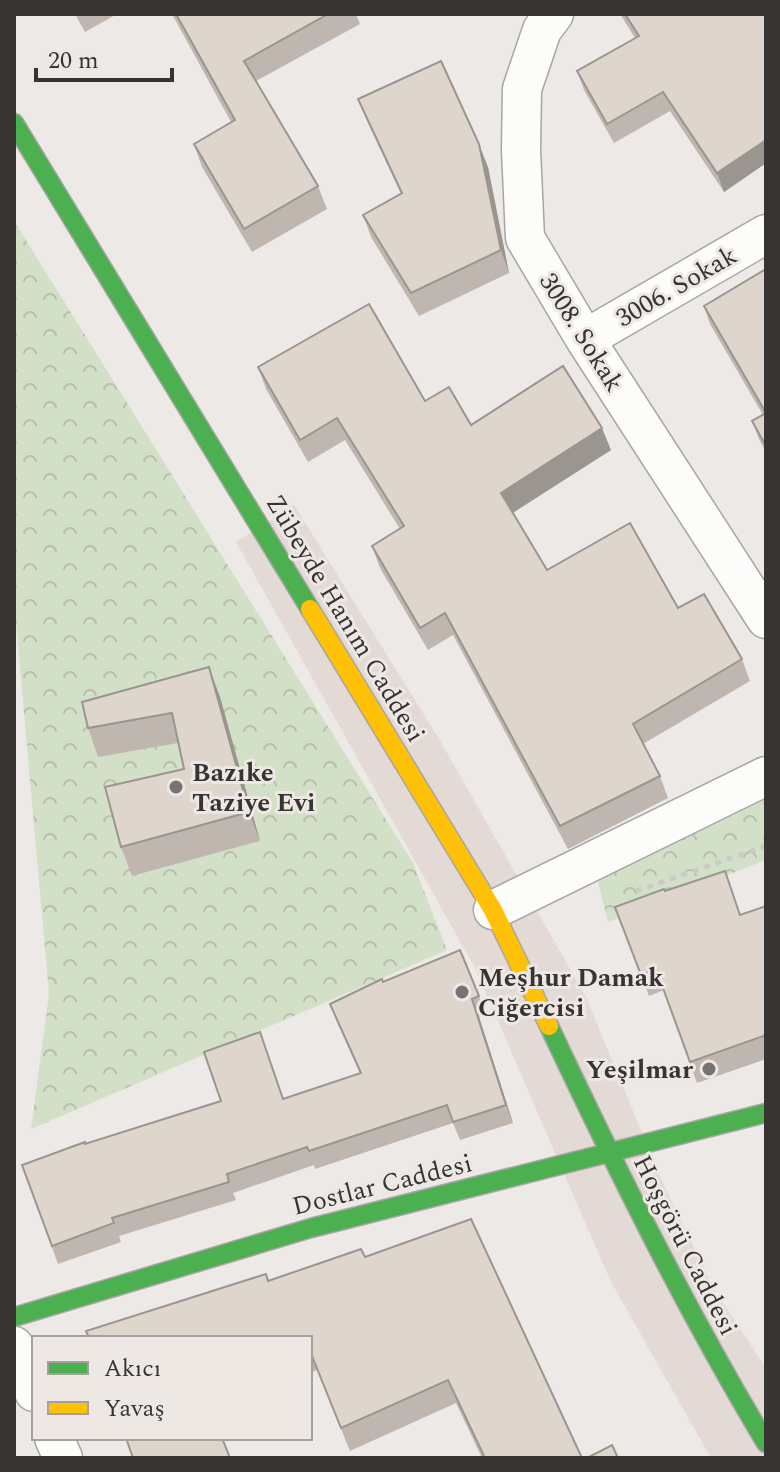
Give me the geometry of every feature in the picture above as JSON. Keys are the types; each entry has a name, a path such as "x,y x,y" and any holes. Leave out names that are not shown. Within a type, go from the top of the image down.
{"street":[{"name":"3008. Sokak","path":"554,14 542,30 522,89 525,238 585,339 766,619"},
{"name":"Zübeyde Hanım Caddesi","path":"14,123 493,910 609,1153"},
{"name":"3006. Sokak","path":"585,339 766,234"},
{"path":"493,910 766,776"},
{"name":"Dostlar Caddesi","path":"14,1317 311,1228 766,1113"},
{"name":"Hoşgörü Caddesi","path":"609,1153 714,1356 766,1443"},
{"path":"14,1346 32,1387"}],"path":[{"path":"633,892 766,846"}],"shaded area":[{"path":"294,505 439,739 585,995 662,1181 715,1291 766,1368 766,1458 711,1458 611,1282 475,968 236,542"}],"green space":[{"path":"14,221 413,863 447,950 31,1129 49,994 14,600"},
{"path":"766,798 766,860 608,922 596,874"}],"building":[{"path":"176,14 328,14 244,61 318,186 244,229 194,144 235,120"},
{"path":"625,14 766,14 766,140 717,173 663,92 607,124 577,71 639,36"},
{"path":"441,61 479,144 501,250 411,293 363,215 402,193 358,99"},
{"path":"766,269 766,413 704,306"},
{"path":"369,304 425,401 449,387 471,425 563,366 602,428 501,493 547,570 630,523 678,608 704,594 742,659 633,724 660,776 560,826 445,613 420,628 372,546 404,526 337,418 300,440 258,367"},
{"path":"766,413 766,446 752,421"},
{"path":"209,667 249,812 121,847 105,787 184,769 172,713 88,728 82,702"},
{"path":"725,871 740,915 766,906 766,1035 690,1062 656,969 641,975 615,907"},
{"path":"460,950 479,996 472,999 506,1105 453,1122 447,1105 309,1151 307,1147 227,1174 229,1182 112,1218 114,1223 52,1246 22,1165 85,1142 221,1101 204,1052 260,1032 283,1099 361,1073 330,1004 382,979 383,982"},
{"path":"471,1219 582,1458 485,1458 448,1380 341,1428 312,1356 312,1336 88,1336 86,1331 266,1274 268,1281 361,1249 365,1257"},
{"path":"127,1440 223,1440 230,1458 133,1458"},
{"path":"612,1445 618,1458 587,1458"}],"traffic: fast":[{"path":"14,123 310,609"},
{"path":"549,1026 652,1237 766,1443"},
{"path":"14,1317 311,1228 766,1113"}],"traffic: slow":[{"path":"310,609 493,910 549,1026"}],"place":[{"name":"Bazıke Taziye Evi","path":"176,787"},
{"name":"Meşhur Damak Ciğercisi","path":"462,992"},
{"name":"Yeşilmar","path":"709,1069"}]}
